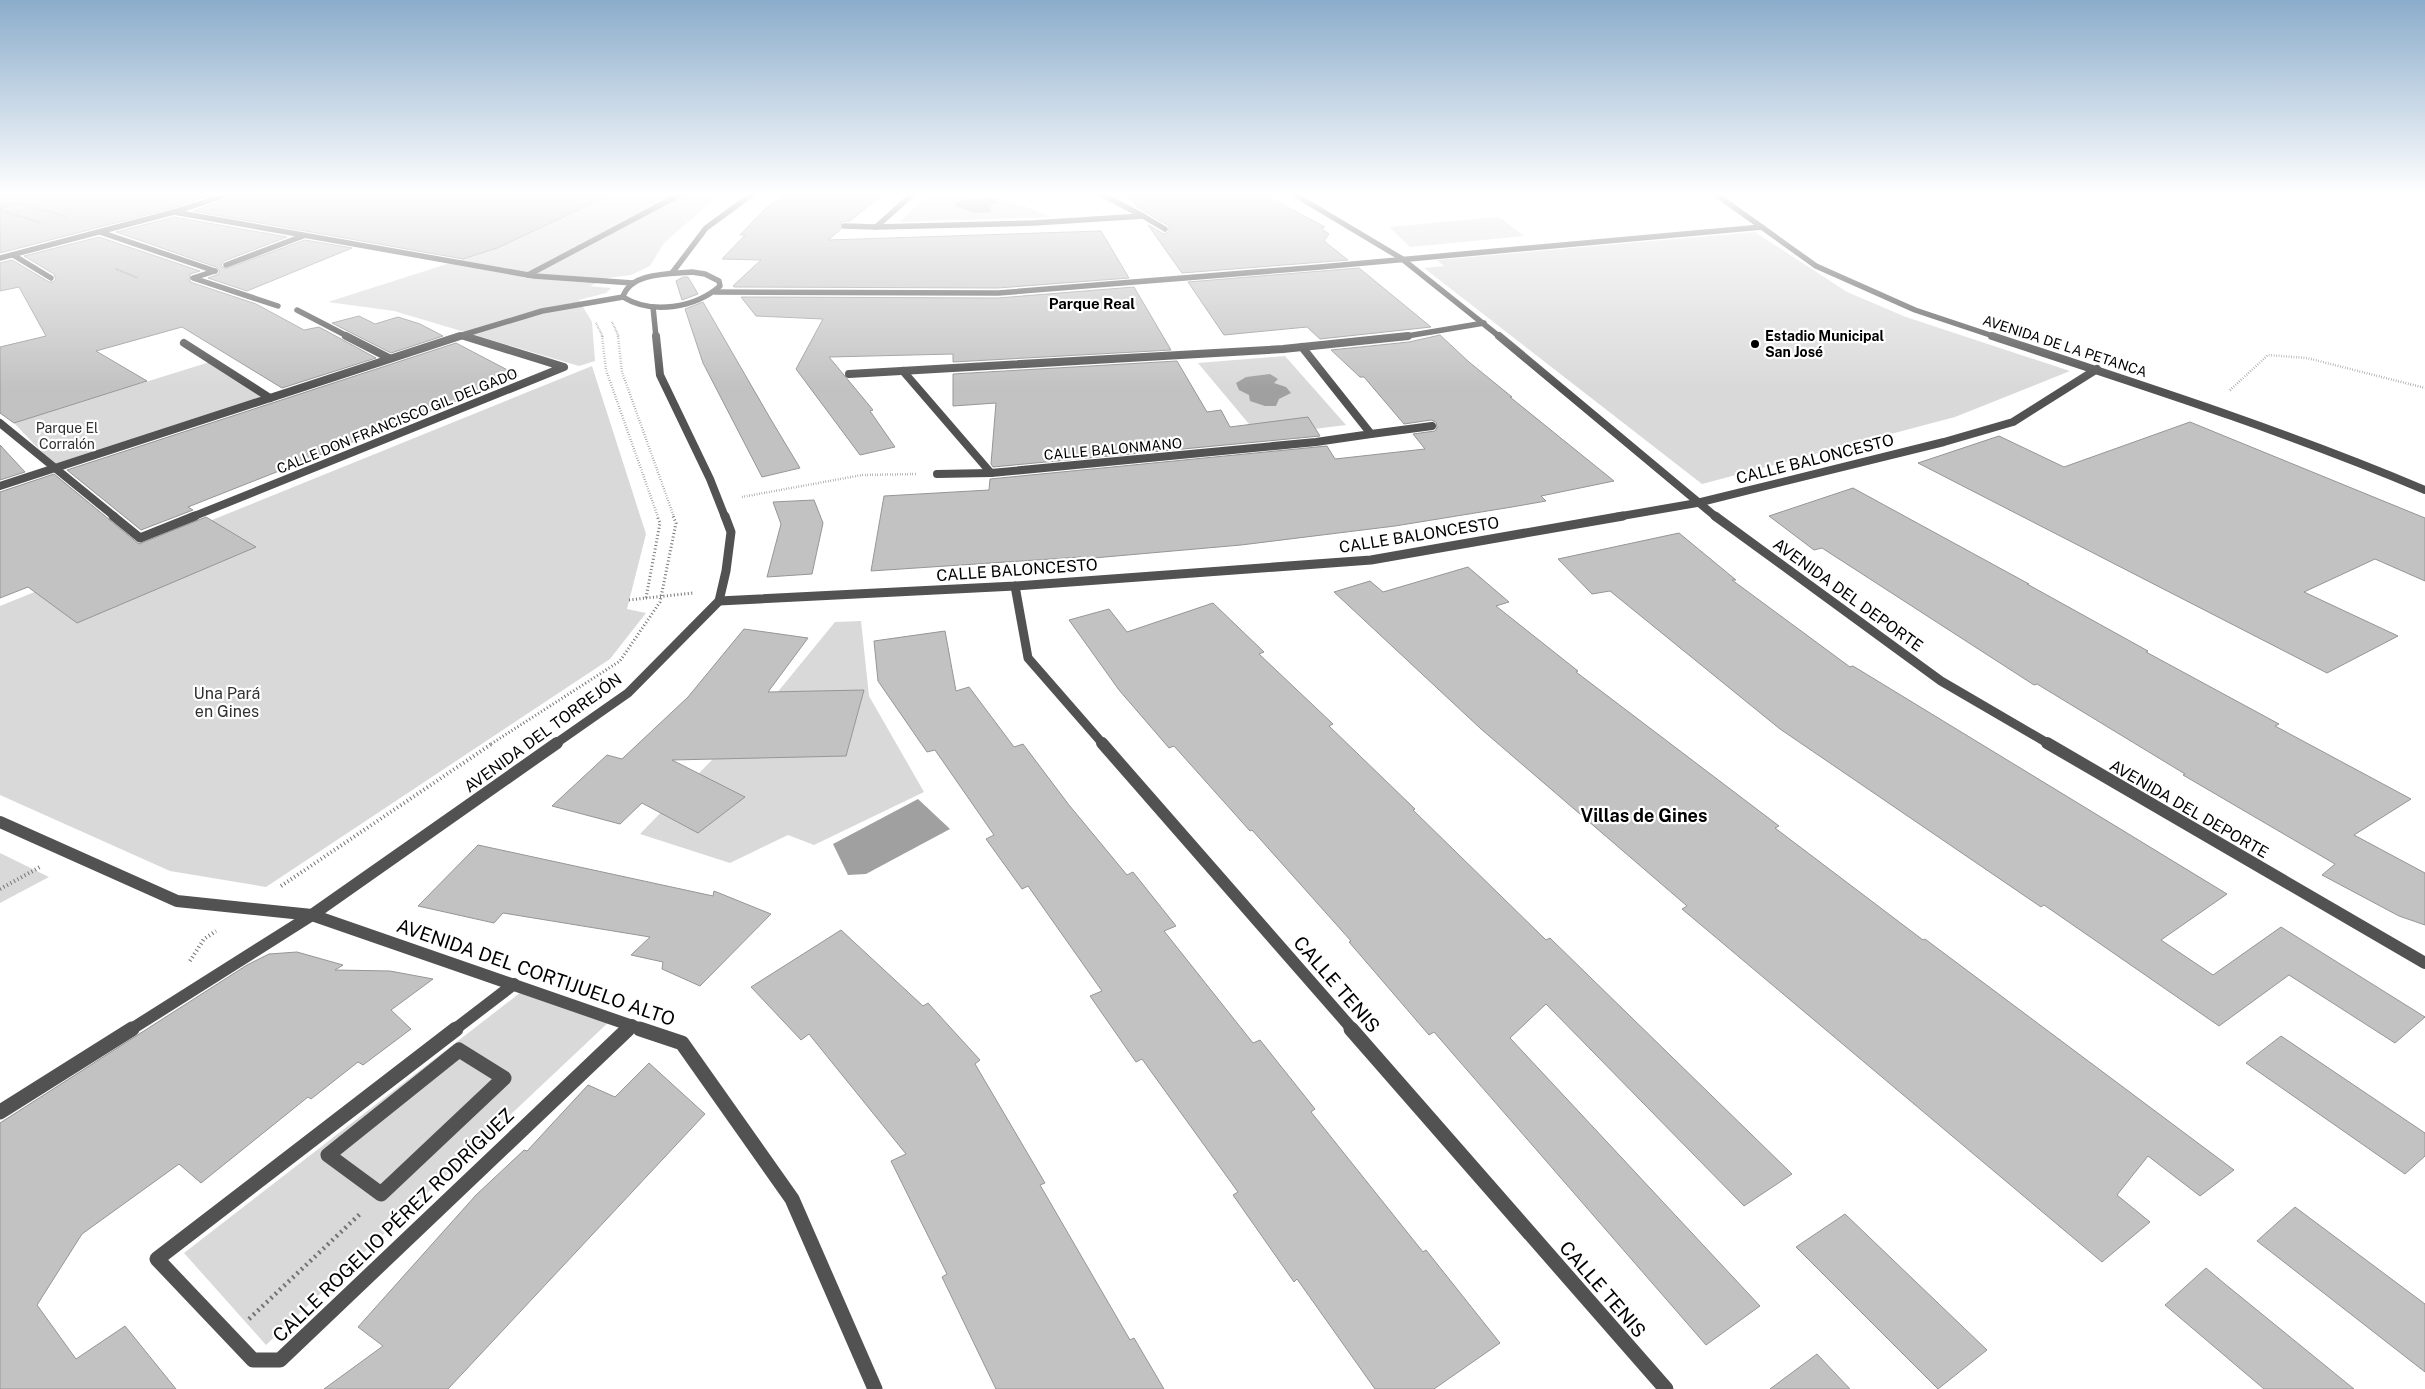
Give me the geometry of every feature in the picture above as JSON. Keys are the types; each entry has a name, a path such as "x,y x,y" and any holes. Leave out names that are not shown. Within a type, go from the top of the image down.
{"street":[{"path":"18,258 51,278"},
{"path":"176,258 215,271 193,278 278,306"},
{"path":"226,265 245,258"},
{"path":"433,258 528,274 633,284"},
{"path":"528,274 559,258"},
{"path":"672,273 683,258"},
{"path":"715,292 998,293 1320,267 1401,258"},
{"name":"AVENIDA DEL DEPORTE","path":"1401,258 1484,323 1697,503 1941,681 2425,964"},
{"name":"AVENIDA DE LA PETANCA","path":"1805,258 1816,266 1915,310 2211,408 2338,453 2425,490"},
{"path":"0,486 58,469 389,358 542,311 623,297 633,304 652,307 683,305 698,301 715,292 720,286 719,280 715,277 692,272 672,273 656,275 633,284 625,290 623,297"},
{"name":"AVENIDA DEL TORREJÓN","path":"0,1112 312,915 628,694 719,601 731,532 720,500 660,375 652,307"},
{"path":"297,310 389,358"},
{"path":"849,374 1302,347 1394,338 1484,323"},
{"name":"CALLE DON FRANCISCO GIL DELGADO","path":"58,469 140,538 564,366 462,335"},
{"path":"184,343 270,398"},
{"path":"1302,347 1370,434"},
{"name":"CALLE BALONCESTO","path":"719,601 1015,586 1371,560 1697,503 1906,452 2013,422 2097,369"},
{"path":"903,371 991,474"},
{"path":"0,422 58,469"},
{"name":"CALLE BALONMANO","path":"936,474 991,474 1316,442 1432,426"},
{"name":"CALLE TENIS","path":"1015,586 1028,658 1666,1389"},
{"name":"AVENIDA DEL CORTIJUELO ALTO","path":"0,822 177,901 312,915 682,1043 792,1199 875,1389"},
{"name":"CALLE ROGELIO PÉREZ RODRÍGUEZ","path":"514,984 157,1259 253,1360 280,1360 632,1025"},
{"path":"459,1050 504,1078 381,1194 328,1155 459,1050"}],"path":[{"path":"116,269 138,278"},
{"path":"188,964 204,939 248,908 482,750 620,661 660,602 676,523 622,372 620,339 605,306 588,302"},
{"path":"588,302 604,339 606,370 660,523 646,598"},
{"path":"2211,408 2268,355 2306,358 2425,388"},
{"path":"720,500 862,475 936,474"},
{"path":"629,600 722,590"},
{"path":"0,889 67,852"},
{"path":"231,1336 381,1194"}],"green space":[{"path":"466,258 655,258 650,266 631,275 608,278 590,286 611,288 606,293 579,300 592,322 595,361 579,366 394,311 328,302"},
{"name":"Estadio Municipal San José","path":"1462,258 1795,258 1847,292 1906,317 2070,371 1955,417 1702,484 1424,268 1444,266 1437,260"},
{"path":"1285,356 1346,425 1259,436 1198,363"},
{"name":"Parque El Corralón","path":"213,361 270,398 58,469 14,423"},
{"name":"Una Pará en Gines","path":"592,366 646,534 627,609 646,613 610,659 266,887 170,871 0,795 0,606"},
{"path":"861,621 869,696 924,792 814,845 788,835 730,863 640,834 776,694 835,622"},
{"path":"0,853 49,877 0,903"},
{"path":"525,989 612,1019 266,1345 184,1253"}],"shaded area":[{"path":"1270,374 1278,379 1274,383 1286,387 1291,393 1279,399 1276,406 1265,406 1250,401 1249,395 1239,390 1236,383 1246,377"},
{"path":"918,799 950,829 866,874 848,875 833,844"}],"building":[{"path":"27,258 161,258 200,271 190,274 190,282 256,304 304,330 319,327 376,358 282,388 182,327 96,351 147,381 14,423 0,413 0,347 46,336 19,287 0,291 0,263 12,260 49,282 53,282 56,279 54,274"},
{"path":"190,258 232,258 224,261 221,265 225,269 256,258 328,258 247,291 208,278 219,274 219,270 216,267"},
{"path":"1117,258 1129,278 998,288 734,287 761,260 722,259"},
{"path":"1171,258 1345,258 1348,260 1182,273"},
{"path":"1359,268 1431,327 1320,339 1307,327 1224,335 1188,282"},
{"path":"683,277 688,277 698,294 682,300 676,281"},
{"path":"1134,287 1171,350 953,362 953,354 829,357 873,410 870,411 895,447 860,455 796,369 823,319 756,316 741,297 998,298"},
{"path":"703,302 800,468 762,477 703,363 685,309"},
{"path":"359,316 375,324 398,317 420,324 443,336 391,353 332,323"},
{"path":"1440,335 1469,362 1512,397 1510,397 1614,481 1541,496 1546,501 1512,507 1395,526 1241,545 1082,559 1081,557 871,571 884,496 989,490 990,479 1327,446 1335,459 1425,449 1413,434 1435,431 1437,428 1436,422 1431,420 1404,424 1364,377 1360,377 1331,350 1409,342"},
{"path":"456,343 519,376 188,507 193,510 141,530 67,470"},
{"path":"1177,361 1207,412 1221,410 1230,427 1308,417 1320,436 993,467 991,464 996,403 953,406 953,374"},
{"path":"2190,422 2425,518 2425,581 2375,559 2304,592 2398,636 2327,673 1918,463 1999,436 2064,467"},
{"path":"0,445 25,472 0,480"},
{"path":"54,474 139,544 206,517 256,547 77,623 28,587 0,598 0,492"},
{"path":"1853,488 2279,724 2275,726 2411,799 2354,835 2425,873 2425,925 2399,916 2322,875 2335,864 2183,775 2185,774 2037,684 2034,685 1822,548 1814,550 1769,516"},
{"path":"814,500 823,523 812,574 767,577 781,524 773,502"},
{"path":"1679,533 1736,580 1732,580 1850,667 1853,666 2227,894 2161,940 2213,975 2281,927 2425,1017 2395,1043 2289,975 2219,1026 2044,905 2041,907 1780,729 1610,591 1592,594 1558,559"},
{"path":"1468,567 1509,602 1496,606 1578,671 1576,672 1779,826 1775,828 2234,1170 2200,1196 2148,1156 2117,1195 2150,1222 2102,1262 1682,909 1687,906 1481,729 1334,592 1370,581 1383,592"},
{"path":"1213,603 1264,652 1259,654 1333,724 1329,726 1415,809 1413,810 1546,940 1550,938 1792,1174 1744,1206 1546,1004 1510,1038 1760,1306 1706,1345 1434,1032 1429,1035 1349,942 1351,941 1252,830 1250,831 1174,746 1169,748 1119,690 1069,620 1109,609 1127,632"},
{"path":"744,629 808,638 768,692 864,690 846,756 672,760 745,797 698,833 642,803 620,824 552,806 607,755 622,759 688,697"},
{"path":"945,631 956,691 969,687 1014,747 1023,744 1069,805 1127,875 1133,872 1176,926 1164,931 1253,1043 1260,1040 1315,1109 1311,1112 1423,1252 1426,1250 1500,1343 1434,1389 1375,1389 1297,1279 1294,1282 1233,1195 1238,1192 1142,1059 1136,1062 1090,996 1102,991 1028,886 1022,889 986,839 994,835 935,750 927,752 878,681 874,641"},
{"path":"478,845 713,896 714,891 771,914 700,986 662,969 663,962 631,955 650,937 503,913 494,923 418,906"},
{"path":"841,930 923,1006 928,1003 980,1060 975,1064 1045,1183 1040,1185 1130,1340 1134,1338 1164,1389 996,1389 942,1277 947,1274 891,1161 906,1154 809,1034 801,1040 751,987"},
{"path":"297,952 343,965 335,970 390,971 433,979 391,1010 411,1029 363,1065 358,1062 311,1099 308,1097 201,1183 179,1164 82,1234 37,1305 76,1359 125,1326 176,1389 0,1389 0,1123 247,965 269,954"},
{"path":"2281,1036 2425,1133 2425,1156 2405,1174 2246,1063"},
{"path":"649,1063 705,1114 448,1389 324,1389 383,1346 358,1327 476,1195 524,1150 527,1151 588,1085 615,1097"},
{"path":"2295,1207 2425,1304 2425,1372 2257,1241"},
{"path":"1845,1214 1987,1350 1938,1389 1796,1247"},
{"path":"2206,1268 2354,1389 2264,1389 2165,1305"},
{"path":"1817,1354 1850,1389 1770,1389"}],"place":[{"name":"Estadio Municipal San José","path":"1755,344"}],"district":[{"name":"Parque Real","path":"1092,303"},
{"name":"Villas de Gines","path":"1644,815"}]}
